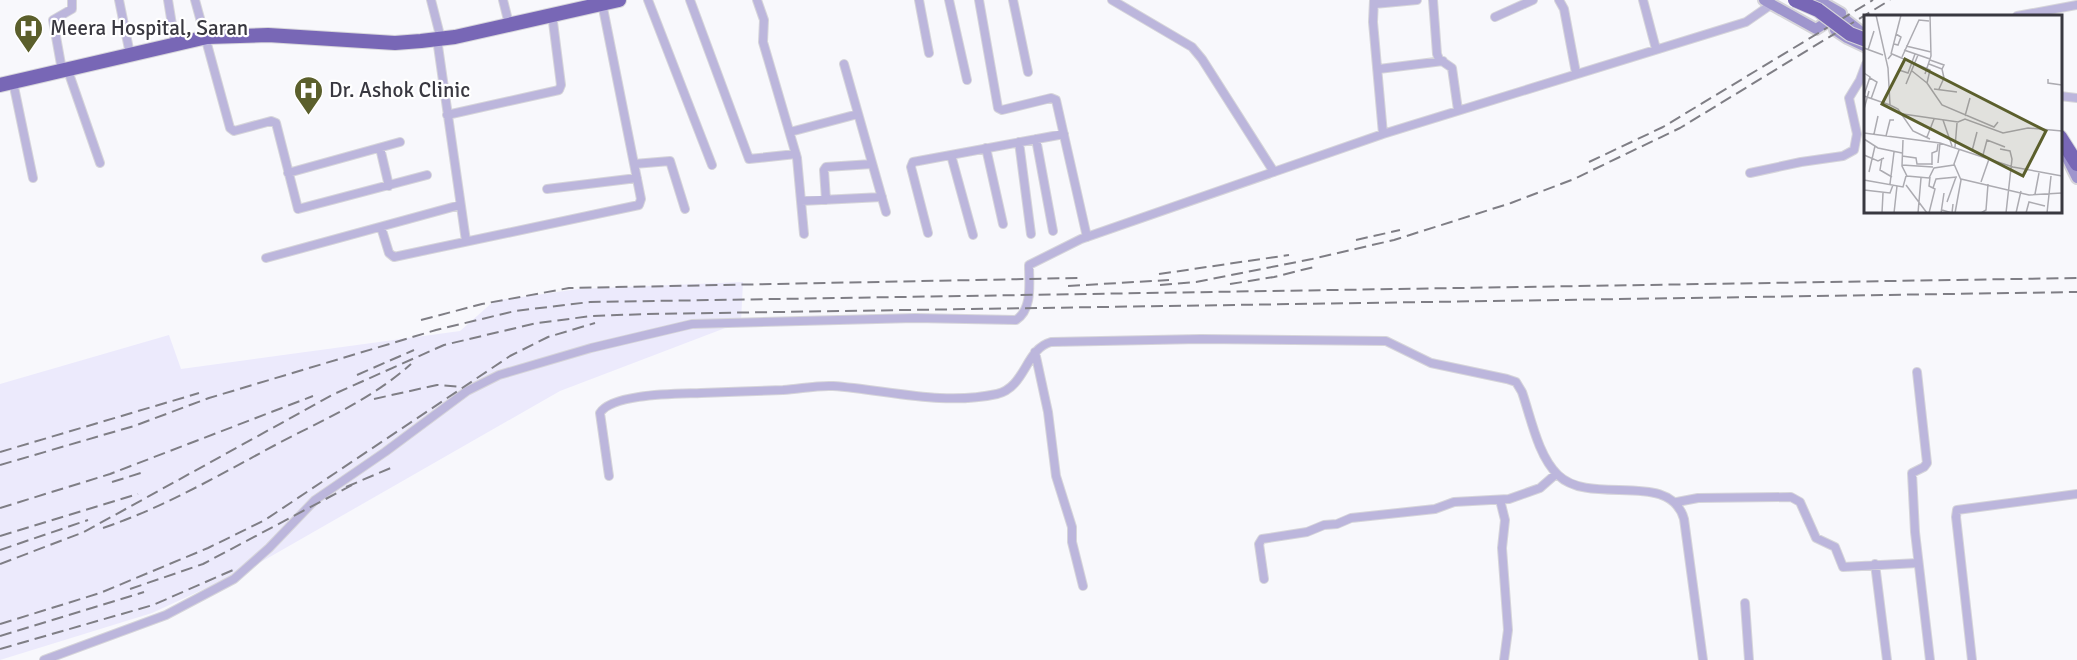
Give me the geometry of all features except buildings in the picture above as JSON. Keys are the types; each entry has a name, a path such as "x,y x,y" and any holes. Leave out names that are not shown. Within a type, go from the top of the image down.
{"highway":[{"path":"7,83 207,37 268,34 395,43 439,39 509,24 552,14 569,5 619,0"},
{"path":"1795,0 1827,16 1850,34 1864,39"},
{"path":"2062,139 2077,164"}],"street":[{"path":"72,0 72,9 53,20 64,69 100,163"},
{"path":"119,0 130,54"},
{"path":"168,0 175,43"},
{"path":"195,0 207,37 230,128 234,131 271,121 276,123 296,206 300,210 427,175"},
{"path":"431,0 439,39 447,115 466,241"},
{"path":"504,0 509,24"},
{"path":"648,0 712,165"},
{"path":"690,0 749,159 796,154"},
{"path":"757,0 764,21 763,42 796,154 804,234"},
{"path":"919,0 929,53"},
{"path":"949,0 966,80"},
{"path":"979,0 998,108 1002,110 1053,98 1064,134 1087,237"},
{"path":"1012,0 1028,72"},
{"path":"1112,0 1179,37 1192,47 1274,172"},
{"path":"1383,134 1373,22 1374,2 1417,0"},
{"path":"1433,0 1437,54 1452,68 1458,110"},
{"path":"1495,17 1533,0"},
{"path":"1559,0 1564,9 1576,73"},
{"path":"1643,0 1656,49"},
{"path":"1818,0 1864,34"},
{"path":"44,660 166,615 234,579 269,548 315,500 385,452 467,390 488,379 591,348 692,324 915,318 1012,321 1023,315 1028,302 1029,265 1087,237 1383,134 1746,22 1768,2 1816,29 1842,18"},
{"path":"381,227 389,253 394,256 635,207 641,201 602,3"},
{"path":"2022,15 2077,5"},
{"path":"447,115 559,90 561,85 552,14"},
{"path":"1842,18 1835,30 1864,45"},
{"path":"1378,69 1444,61"},
{"path":"844,64 886,212"},
{"path":"1750,173 1843,156 1854,150 1857,134 1849,98 1864,70"},
{"path":"7,83 33,178"},
{"path":"2062,96 2077,98"},
{"path":"790,132 858,114"},
{"path":"2062,130 2077,153"},
{"path":"928,232 911,165 951,155 1064,134"},
{"path":"1036,139 1053,231"},
{"path":"288,173 400,142"},
{"path":"1018,142 1031,234"},
{"path":"380,148 389,186"},
{"path":"986,148 1003,224"},
{"path":"2062,150 2077,178"},
{"path":"951,155 973,235"},
{"path":"634,164 670,161 685,208"},
{"path":"826,200 824,170 826,167 872,164"},
{"path":"548,189 637,178"},
{"path":"801,201 882,197"},
{"path":"266,258 460,205"},
{"path":"609,476 600,413 604,408 614,404 671,394 820,387 948,398 997,394 1008,389 1021,377 1035,352 1042,345 1056,342 1282,339 1393,342 1431,363 1495,375 1516,382 1522,392 1547,459 1557,474 1570,483 1582,487 1658,493 1677,502 1684,519 1703,660"},
{"path":"1035,352 1048,412 1056,476 1072,527 1083,586"},
{"path":"1917,372 1927,463 1912,473 1918,563 1930,660"},
{"path":"1264,579 1259,544 1262,539 1309,532 1324,525 1337,524 1351,518 1435,509 1454,502 1500,500 1531,492 1557,474"},
{"path":"1972,660 1957,510 2077,494"},
{"path":"1677,502 1698,498 1795,498 1802,506 1816,538 1835,547 1843,567 1918,563"},
{"path":"1500,500 1505,520 1502,548 1508,630 1504,660"},
{"path":"1875,564 1887,660"},
{"path":"1745,603 1749,660"}],"shaded area":[{"path":"743,282 741,322 560,391 254,566 152,613 0,660 0,384 169,335 181,369 460,331 494,301 578,289"}],"railway":[{"path":"1589,162 1663,127 1873,0"},
{"path":"1865,15 1890,0"},
{"path":"1160,285 1196,282 1394,240 1511,203 1574,179 1680,128 1864,16"},
{"path":"1356,240 1400,230"},
{"path":"1159,274 1289,255"},
{"path":"1230,284 1274,277 1318,266"},
{"path":"421,320 482,304 569,288 1078,278"},
{"path":"0,465 134,426 209,398 436,330 515,311 590,302 2077,278"},
{"path":"1068,286 1169,280"},
{"path":"0,564 84,532 334,394 444,345 537,323 592,316 647,314 2077,292"},
{"path":"0,624 100,593 208,548 265,520 510,356 548,337 595,323"},
{"path":"357,375 414,350"},
{"path":"103,528 171,500 331,417 380,388 411,364"},
{"path":"374,399 437,385 462,387"},
{"path":"0,452 199,393"},
{"path":"0,508 110,474 313,396"},
{"path":"346,487 393,467"},
{"path":"112,482 144,472"},
{"path":"130,589 203,564 354,484"},
{"path":"0,536 138,494"},
{"path":"0,550 88,520"},
{"path":"0,649 153,605 233,570"},
{"path":"0,636 144,592"}],"place":[{"name":"Meera Hospital, Saran","path":"29,54"},
{"name":"Dr. Ashok Clinic","path":"308,116"}]}
